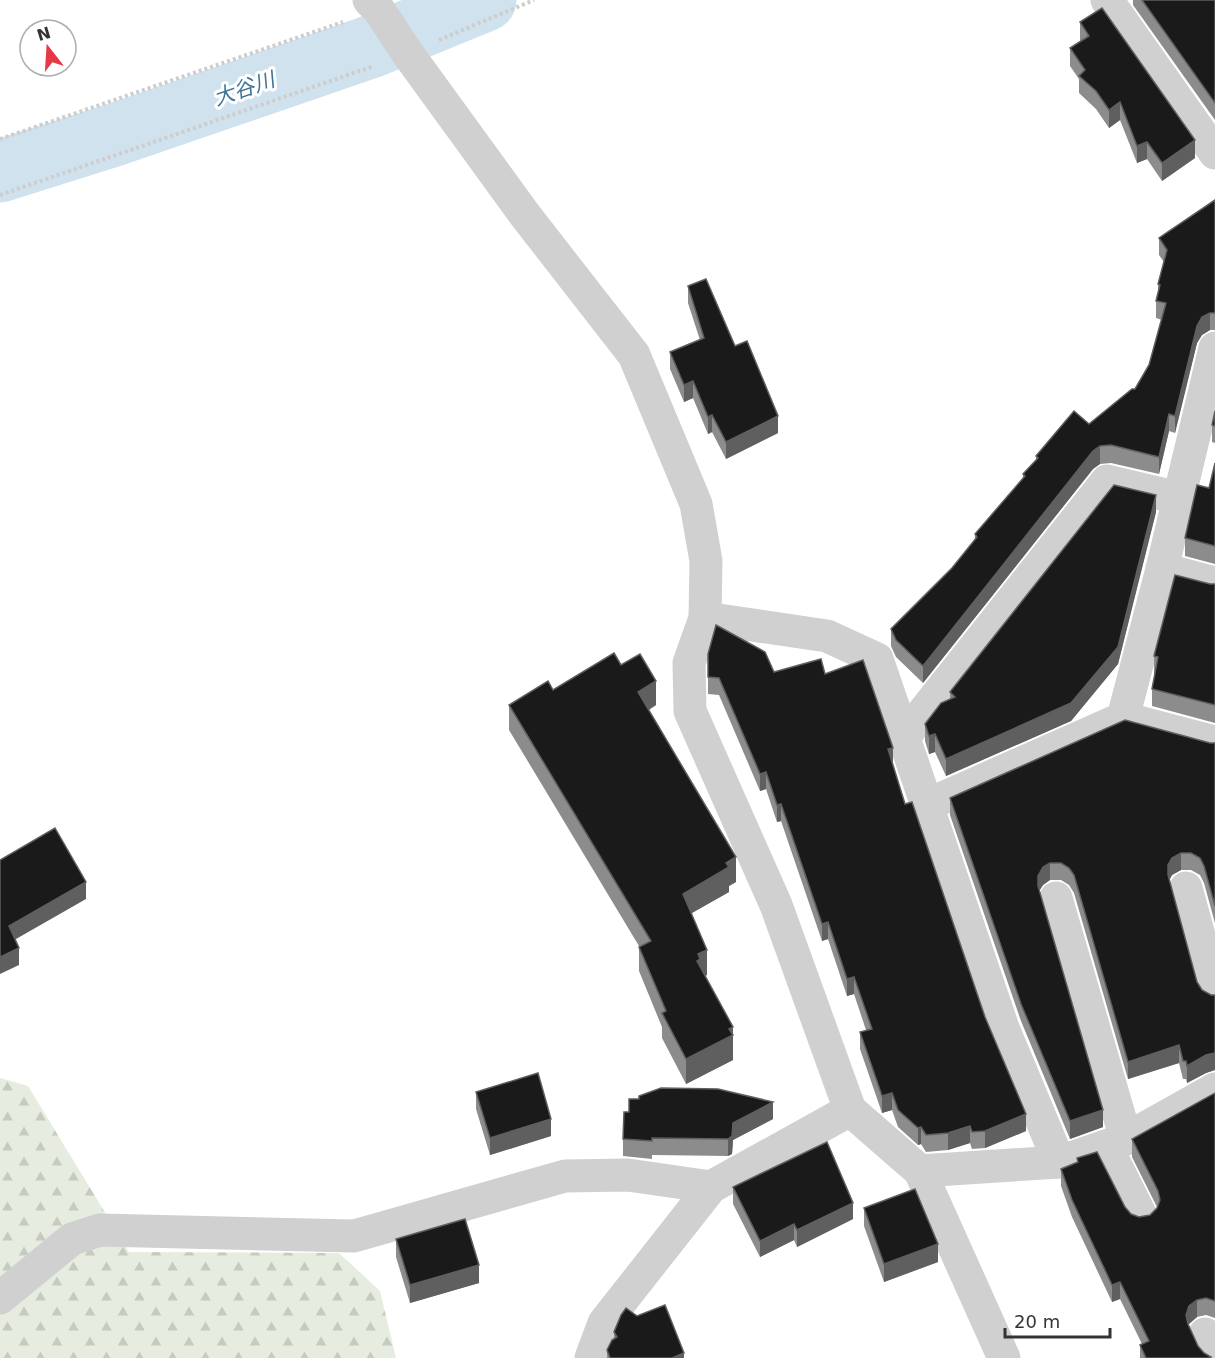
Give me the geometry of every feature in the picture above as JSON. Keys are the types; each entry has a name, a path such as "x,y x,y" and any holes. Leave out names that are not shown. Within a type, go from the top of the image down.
{"street":[{"path":"1107,0 1215,153"},
{"path":"374,5 525,215 634,355 696,504 706,561 705,618 689,663 690,711 776,905 850,1110 920,1171 1004,1358"},
{"path":"1123,718 1162,569 1215,348"},
{"path":"903,738 1107,482 1179,498"},
{"path":"1162,569 1215,583"},
{"path":"705,618 827,636 877,659 1003,1028 1059,1162"},
{"path":"927,805 1123,718 1215,742"},
{"path":"1186,888 1215,994"},
{"path":"1056,898 1116,1143 1141,1216"},
{"path":"920,1171 1059,1162 1116,1143 1215,1089"},
{"path":"591,1358 604,1323 711,1186 850,1110"},
{"path":"0,1298 72,1239 100,1230 354,1236 565,1176 628,1175 711,1186"}],"path":[{"path":"0,195 408,54 534,0"},
{"path":"0,139 374,5"}],"green space":[{"path":"0,1078 28,1086 129,1252 339,1253 380,1291 396,1358 0,1358"}],"building":[{"path":"1142,0 1215,0 1215,103"},
{"path":"1102,8 1195,140 1162,163 1147,142 1137,146 1120,102 1109,110 1096,91 1079,76 1085,70 1070,48 1089,36 1080,22"},
{"path":"1215,200 1215,313 1202,317 1197,326 1175,416 1169,414 1159,457 1111,445 1100,446 1093,451 923,666 896,640 891,629 952,568 977,537 975,534 1025,476 1023,474 1038,458 1036,456 1074,411 1089,424 1132,389 1135,389 1149,365 1166,303 1156,301 1167,250 1159,238"},
{"path":"706,279 735,346 747,341 778,416 726,442 712,415 708,417 693,381 684,385 670,352 704,338 688,286"},
{"path":"1215,463 1215,546 1185,538 1197,485 1209,488"},
{"path":"1114,485 1156,495 1118,647 1071,703 946,759 935,734 929,736 925,724 941,703 955,697 950,692"},
{"path":"1175,575 1215,584 1215,705 1152,689 1158,657 1154,656"},
{"path":"716,625 765,652 774,672 821,659 825,674 863,660 893,748 888,749 905,804 912,802 985,1017 1026,1114 985,1131 972,1132 970,1126 948,1133 926,1135 921,1127 918,1128 898,1110 892,1093 882,1096 860,1032 872,1029 854,977 847,979 828,922 822,924 781,804 777,805 766,772 760,774 719,678 708,677 708,654"},
{"path":"614,653 621,665 640,654 656,681 638,692 736,857 726,863 729,867 683,894 707,950 698,954 700,959 697,961 733,1027 729,1029 733,1035 686,1059 662,1013 666,1011 639,947 651,941 509,705 548,681 553,690"},
{"path":"1125,720 1215,743 1215,906 1200,858 1191,853 1181,853 1172,858 1168,865 1168,875 1197,982 1202,990 1215,995 1215,1053 1206,1055 1187,1066 1186,1061 1183,1061 1179,1045 1128,1062 1074,875 1061,863 1050,863 1043,867 1038,876 1038,886 1103,1110 1070,1121 1021,1004 950,798"},
{"path":"55,828 86,882 9,926 19,948 0,957 0,860"},
{"path":"538,1073 551,1119 490,1138 476,1092"},
{"path":"661,1088 718,1089 773,1102 733,1123 732,1136 728,1139 652,1138 652,1141 623,1139 624,1112 629,1112 629,1099 639,1099 639,1096"},
{"path":"1215,1093 1215,1301 1206,1298 1197,1300 1189,1306 1186,1315 1198,1346 1211,1357 1146,1358 1140,1345 1149,1341 1120,1282 1112,1285 1072,1200 1061,1169 1078,1162 1077,1158 1097,1152 1125,1207 1131,1214 1139,1217 1150,1215 1157,1208 1160,1200 1158,1191 1132,1139"},
{"path":"827,1142 853,1203 797,1230 794,1224 760,1241 733,1187"},
{"path":"915,1189 938,1244 884,1264 864,1208"},
{"path":"465,1219 479,1265 410,1285 396,1239"},
{"path":"665,1305 684,1353 672,1358 610,1358 607,1350 612,1340 617,1337 614,1332 626,1308 637,1316"}],"waterway":[{"name":"大谷川","path":"0,171 114,135 370,47 485,0"}]}
